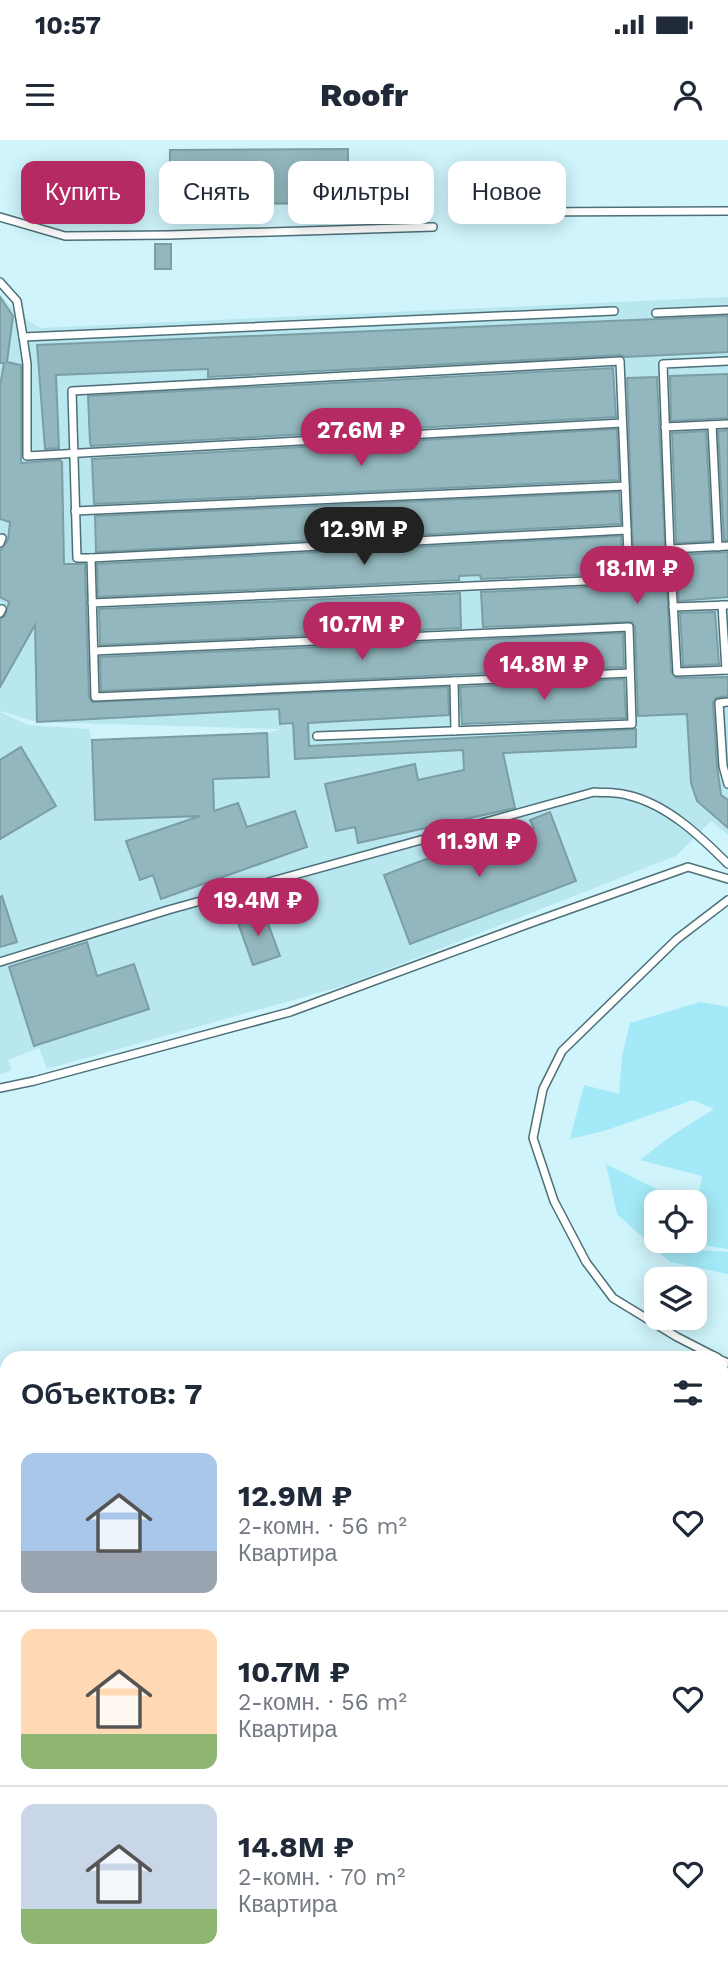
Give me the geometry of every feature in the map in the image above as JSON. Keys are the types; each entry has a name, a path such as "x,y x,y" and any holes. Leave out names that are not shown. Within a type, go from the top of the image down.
{"lane":[{"path":"566,212 728,211"},
{"path":"0,217 65,236 433,227"},
{"path":"0,282 17,301 23,337 27,364 27,456 622,423"},
{"path":"656,313 728,310"},
{"path":"23,337 614,311"},
{"path":"92,603 629,579 627,530 622,423 620,361 72,391 76,558 627,530"},
{"path":"673,607 725,605 727,670 677,672 673,607 670,549 663,364 728,361"},
{"path":"665,427 728,424"},
{"path":"712,425 718,547"},
{"path":"75,511 625,486"},
{"path":"670,549 728,546"},
{"path":"91,558 95,697 630,673"},
{"path":"94,651 628,627 632,724 317,736"},
{"path":"454,681 455,731"},
{"path":"728,702 719,703 725,747 723,766 728,784"},
{"path":"0,962 181,907 594,792 627,794 658,807 702,838 728,864"},
{"path":"0,1088 290,1012 688,867 728,879"},
{"path":"704,1351 613,1298 586,1262 554,1201 533,1138 543,1089 562,1051 677,939 728,900"}],"shaded area":[{"path":"0,294 15,312 40,328 728,297 728,835 711,821 676,856 350,984 47,1069 39,1048 8,1060 12,1070 0,1075 0,712 28,725 89,729 92,740 267,733 282,729 37,722 0,711"},
{"path":"700,1002 728,1007 728,1249 707,1246 707,1190 700,1190 702,1176 640,1160 671,1136 714,1109 693,1100 604,1131 570,1139 584,1085 619,1094 622,1056 630,1023"},
{"path":"606,1164 659,1190 644,1190 644,1238 617,1214"},
{"path":"728,1252 728,1274 707,1270 707,1267 670,1262 660,1253"}],"building":[{"path":"348,149 348,161 288,161 288,203 274,204 274,161 170,161 170,150"},
{"path":"155,244 171,244 171,269 155,269"},
{"path":"0,297 13,316 7,362 21,365 21,463 62,462 64,564 85,564 89,697 92,702 448,687 449,715 308,723 309,746 636,729 636,747 503,753 515,808 358,843 355,827 336,831 325,784 415,764 418,780 464,770 463,750 295,759 293,723 280,724 279,709 37,722 35,625 0,687 0,619 5,616 9,602 0,597 0,551 8,540 10,522 0,519 0,386 4,363 0,363"},
{"path":"728,316 728,352 625,357 620,355 208,377 208,369 56,375 59,448 45,449 37,345"},
{"path":"613,368 616,417 91,446 90,442 88,396"},
{"path":"728,374 728,418 671,421 670,376"},
{"path":"657,377 671,672 677,678 728,677 728,696 716,698 713,703 717,766 721,795 728,800 728,828 697,801 691,783 687,714 638,716 635,627 632,622 483,627 481,592 629,585 634,582 627,378"},
{"path":"617,429 619,480 94,504 92,459"},
{"path":"728,430 728,540 724,540 718,431"},
{"path":"706,431 712,541 676,543 672,433"},
{"path":"619,492 621,524 96,552 95,516"},
{"path":"621,536 623,573 481,579 480,575 459,576 459,580 98,597 97,564"},
{"path":"728,552 728,597 679,601 676,555"},
{"path":"460,593 461,628 100,645 99,609"},
{"path":"715,612 719,664 683,666 680,613"},
{"path":"623,633 624,667 101,691 100,657"},
{"path":"624,679 626,718 462,724 460,687"},
{"path":"267,733 269,777 213,779 214,811 238,803 247,827 295,811 307,847 161,899 153,875 140,880 126,841 200,816 95,820 92,740"},
{"path":"21,747 56,806 0,839 0,760"},
{"path":"550,812 576,881 410,944 384,875 497,832 500,841 534,829 530,820"},
{"path":"2,896 17,942 0,947 0,897"},
{"path":"263,910 280,956 253,965 237,920"},
{"path":"87,942 97,976 134,964 149,1009 34,1046 9,967"}]}
